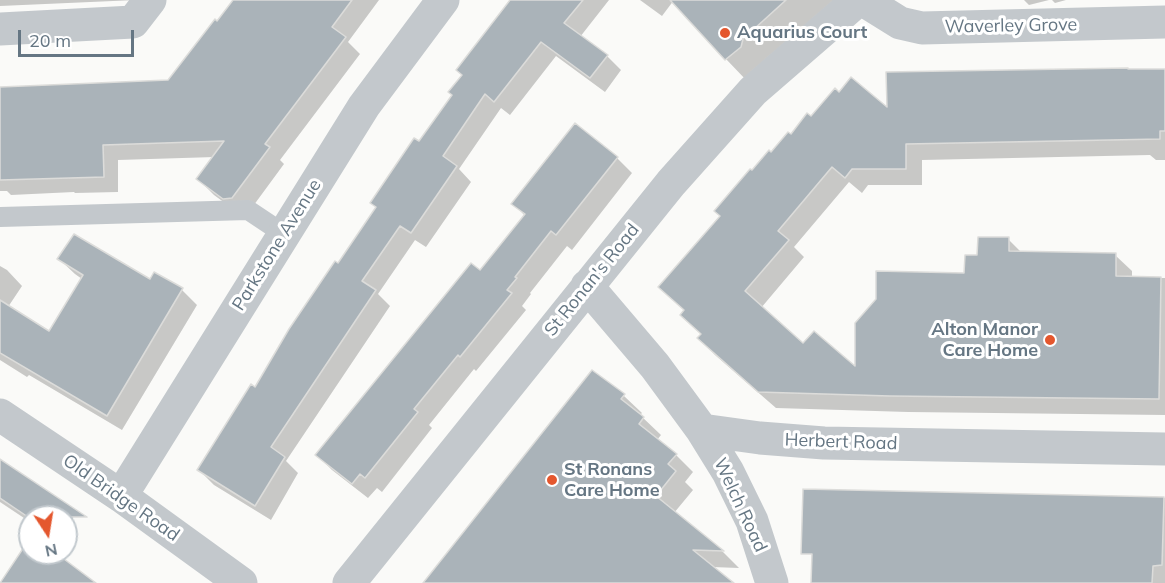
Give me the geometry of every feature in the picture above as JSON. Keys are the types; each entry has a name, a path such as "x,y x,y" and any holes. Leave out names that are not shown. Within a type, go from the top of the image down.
{"street":[{"path":"0,29 133,22 150,0"},
{"name":"Parkstone Avenue","path":"121,496 364,106 443,0"},
{"name":"St Ronan's Road","path":"350,583 670,183 753,91 858,0"},
{"name":"Waverley Grove","path":"863,0 900,23 922,28 1165,22"},
{"path":"587,286 655,366 702,430"},
{"name":"Old Bridge Road","path":"0,415 121,496 241,583"},
{"name":"Herbert Road","path":"702,430 760,438 824,443 1165,449"},
{"name":"Welch Road","path":"702,430 728,472 752,521 772,583"}],"lane":[{"path":"0,217 249,210 284,234"}],"building":[{"path":"233,0 352,0 332,27 346,37 265,144 270,147 232,198 223,199 196,179 224,141 103,145 104,177 0,180 0,87 168,80 215,19 217,21"},
{"path":"510,0 583,0 564,23 608,55 590,78 541,42 494,102 485,94 443,156 457,166 411,233 400,226 362,281 376,290 271,447 285,457 255,506 197,470 251,384 255,387 289,329 335,261 338,263 376,207 370,203 414,138 419,141 452,95 448,92 462,75 456,70"},
{"name":"Aquarius Court","path":"670,0 786,0 743,39 741,47 725,60"},
{"path":"1165,69 1165,131 1160,131 1160,139 906,144 906,169 852,169 845,178 832,167 778,231 789,240 745,291 803,343 814,331 855,366 855,323 876,299 876,271 964,273 965,255 977,255 978,237 1009,237 1009,251 1116,253 1116,276 1161,277 1159,399 758,392 697,338 701,334 680,315 684,310 658,287 720,216 714,211 750,169 752,170 769,150 771,152 788,132 791,134 807,113 811,116 835,88 839,92 851,77 887,107 886,72"},
{"path":"575,123 618,157 556,235 551,231 515,277 517,278 507,290 512,293 414,409 418,412 365,478 360,474 352,484 315,455 471,263 480,270 525,214 511,204"},
{"path":"74,234 150,279 154,272 183,288 107,416 0,353 0,300 49,331 83,275 57,259"},
{"path":"592,370 625,394 621,399 644,417 639,424 677,454 668,464 676,471 656,496 724,551 693,550 734,583 423,583"},
{"path":"0,459 69,505 18,505 18,510 0,498"},
{"path":"803,489 1164,497 1162,565 1153,566 1152,583 811,583 812,554 801,554"},
{"path":"78,511 87,517 78,517"},
{"path":"18,556 18,565 72,565 96,583 0,583"}],"place":[{"name":"Aquarius Court","path":"725,33"},
{"name":"Alton Manor Care Home","path":"1050,340"},
{"name":"St Ronans Care Home","path":"552,480"}]}
